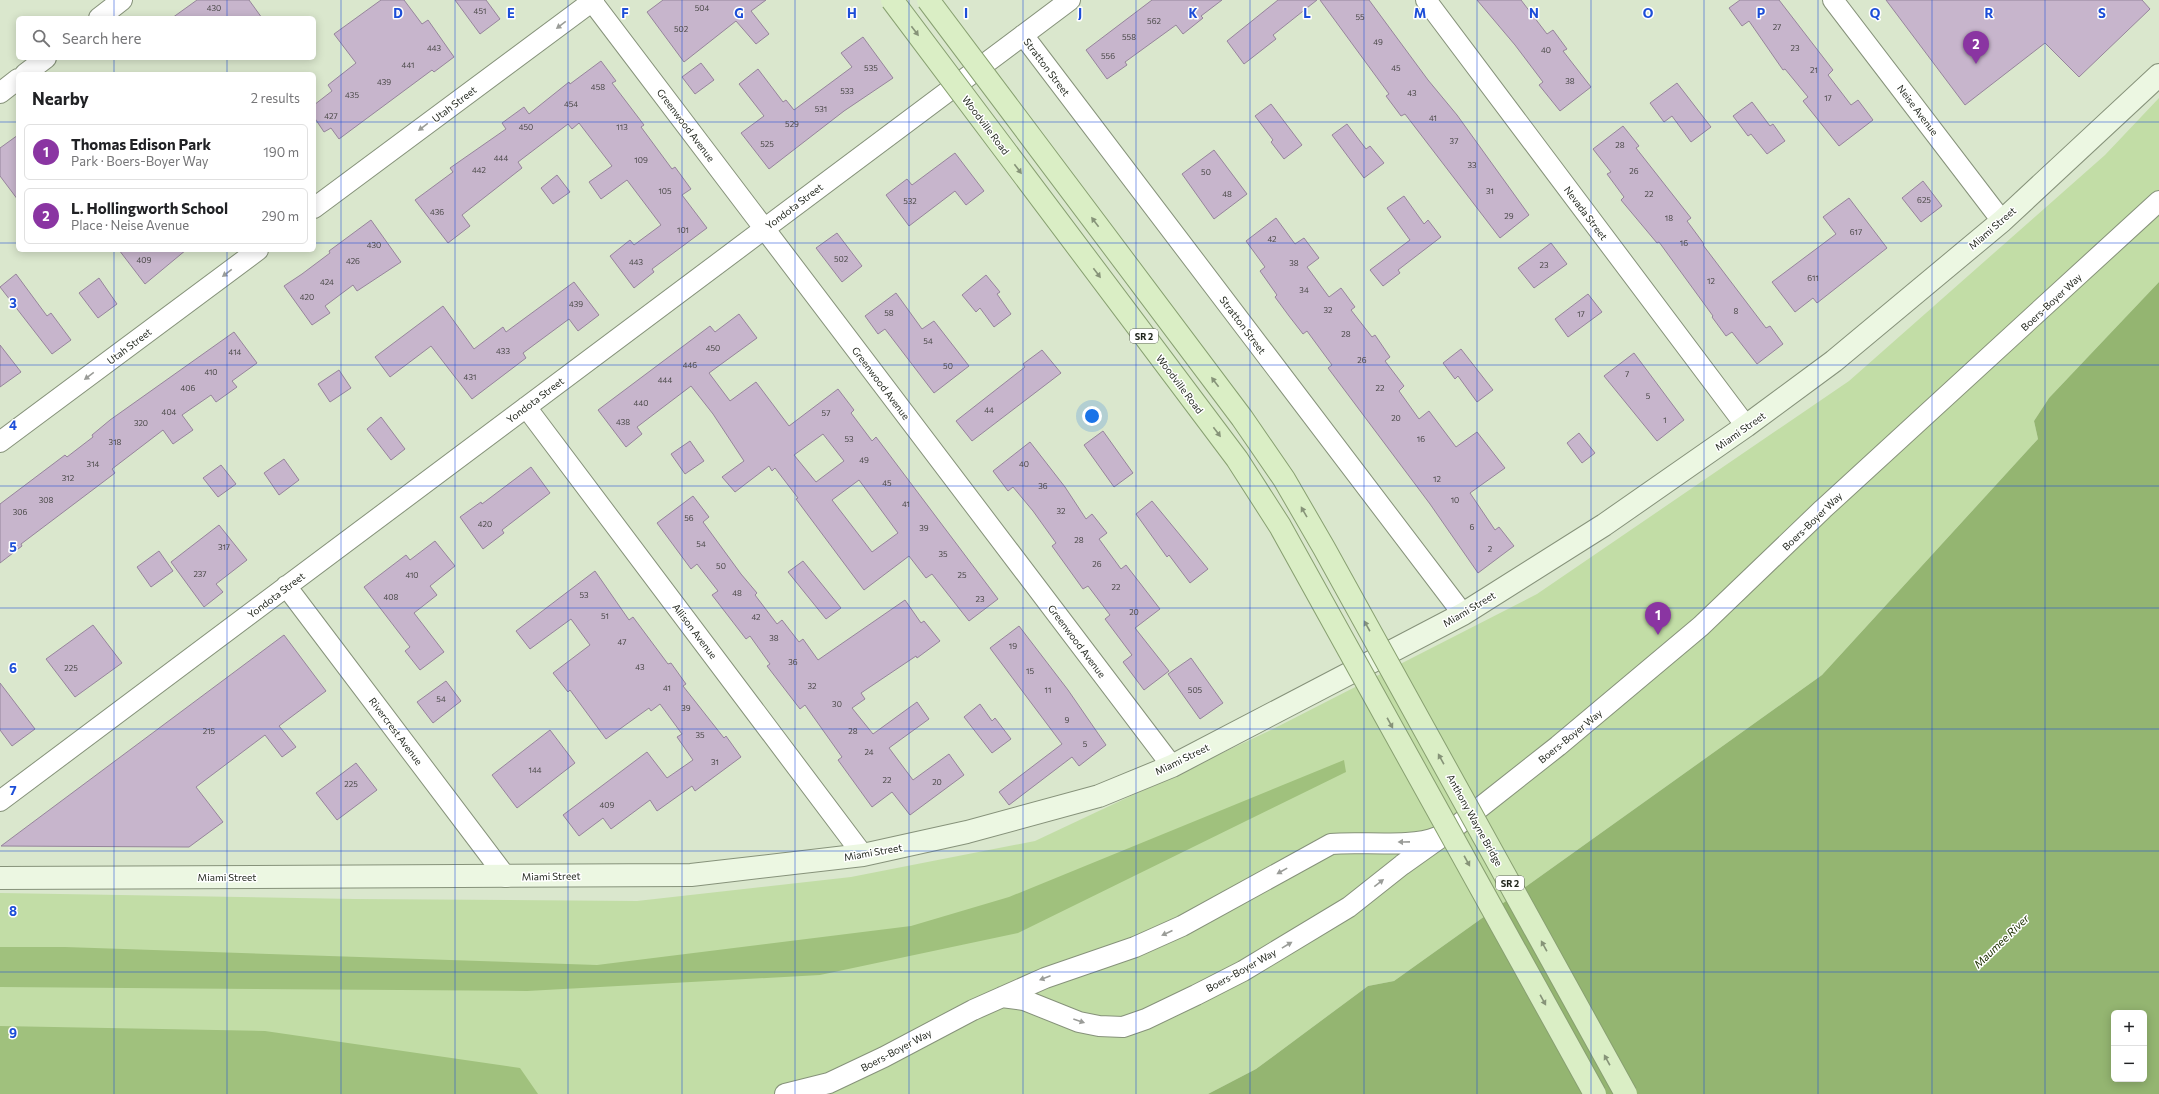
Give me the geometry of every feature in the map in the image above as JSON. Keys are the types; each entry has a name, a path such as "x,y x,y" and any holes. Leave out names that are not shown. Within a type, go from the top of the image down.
{"main road":[{"name":"Woodville Road","path":"892,0 1237,459 1280,526 1595,1094"},
{"name":"Anthony Wayne Bridge","path":"928,0 1260,444 1305,514 1626,1094"}],"street":[{"path":"101,16 122,0"},
{"name":"Utah Street","path":"316,207 592,0"},
{"name":"Greenwood Avenue","path":"592,0 1172,766"},
{"name":"Yondota Street","path":"0,801 1070,0"},
{"name":"Nevada Street","path":"1426,0 1746,426"},
{"name":"Neise Avenue","path":"1833,0 2002,221"},
{"name":"Stratton Street","path":"1023,35 1463,614"},
{"path":"28,72 43,60"},
{"name":"Miami Street","path":"0,878 691,875 863,855 1037,815 1099,796 1172,766 1463,614 1604,525 1746,426 1834,361 2002,221 2159,74"},
{"path":"0,93 16,81"},
{"name":"Boers-Boyer Way","path":"1002,996 1024,1000 1079,1022 1099,1026 1123,1027 1146,1019 1243,971 1336,914 1454,828 1564,741 1701,626 1823,509 2159,201"},
{"name":"Utah Street","path":"0,442 255,252"},
{"name":"Allison Avenue","path":"526,407 863,855"},
{"name":"Rivercrest Avenue","path":"286,586 506,877"},
{"name":"Boers-Boyer Way","path":"785,1094 829,1083 855,1072 1002,996 1045,978 1135,947 1182,926 1331,844 1411,842 1434,838 1454,828"}],"shaded area":[{"path":"2159,98 2159,282 2049,398 2034,421 2038,439 1822,675 1394,981 1368,986 1256,1069 1208,1094 0,1094 0,893 355,899 637,901 851,877 1035,841 1273,729 1537,594 1849,381 2105,155"},
{"path":"1344,760 1346,772 1018,933 820,975 527,991 0,987 0,947 65,947 597,965 911,926 1009,897"},
{"path":"0,1026 265,1031 520,1068 538,1094 0,1094"}],"water":[{"name":"Maumee River","path":"2159,282 2159,1094 1208,1094 1256,1069 1368,986 1394,981 1822,675 2038,439 2034,421 2049,398"}],"building":[{"path":"197,0 249,0 261,16 175,16"},
{"path":"381,0 404,0 422,24 428,20 454,57 434,72 432,70 339,139 331,128 324,132 316,120 316,103 332,91 328,85 356,63 334,34"},
{"path":"455,0 486,0 500,19 480,34"},
{"path":"663,0 766,0 751,11 769,34 756,44 736,21 684,62 647,12"},
{"path":"1152,0 1222,0 1201,16 1203,18 1183,34 1176,25 1125,62 1127,65 1107,79 1086,50"},
{"path":"1278,0 1317,0 1273,35 1276,39 1244,64 1227,41"},
{"path":"1320,0 1369,0 1428,80 1457,115 1529,215 1500,238 1405,114 1401,116 1386,96 1389,94"},
{"path":"1477,0 1521,0 1547,34 1553,30 1567,49 1563,51 1591,87 1560,111 1539,85 1543,82 1515,45"},
{"path":"1740,0 1779,0 1833,70 1828,75 1851,105 1858,100 1873,120 1839,146 1803,101 1808,97 1785,69 1783,70 1749,21 1742,26 1729,8"},
{"path":"1886,0 2142,0 2150,9 2079,77 2045,43 1965,105"},
{"path":"863,37 893,78 844,111 769,169 741,133 764,116 739,84 758,69 783,102 786,100 794,110 852,67 841,53"},
{"path":"601,61 616,81 612,83 644,125 641,127 672,169 675,167 691,189 682,195 707,228 652,269 654,272 634,288 610,256 630,240 634,245 661,225 627,180 601,199 589,182 612,166 579,123 572,129 568,124 518,162 522,168 462,215 470,226 448,243 415,200 453,172 450,168 506,129 502,123 524,107 529,114 569,82 570,84"},
{"path":"701,63 714,80 695,94 682,77"},
{"path":"1677,83 1711,127 1691,142 1672,116 1664,122 1650,103"},
{"path":"1752,102 1770,126 1773,124 1785,141 1767,154 1751,134 1748,136 1733,116"},
{"path":"1271,104 1302,145 1284,159 1271,142 1273,140 1255,116"},
{"path":"1347,124 1366,149 1370,146 1384,163 1364,178 1332,135"},
{"path":"1623,126 1639,146 1636,148 1691,218 1687,221 1704,244 1703,245 1766,328 1770,326 1783,344 1757,364 1732,332 1726,336 1659,242 1657,243 1621,200 1624,197 1607,174 1611,172 1593,149"},
{"path":"16,136 16,197 0,176 0,148"},
{"path":"1214,150 1247,194 1214,219 1182,174"},
{"path":"955,153 984,191 966,205 955,191 909,226 886,195 907,179 912,185"},
{"path":"557,175 570,192 553,204 541,188"},
{"path":"1923,181 1942,206 1921,222 1902,198"},
{"path":"1404,196 1424,224 1428,220 1441,237 1398,270 1400,273 1383,286 1370,270 1410,240 1387,208"},
{"path":"1849,198 1887,248 1817,303 1813,298 1795,312 1772,282 1836,234 1823,217"},
{"path":"1276,218 1295,244 1304,238 1319,258 1307,267 1329,297 1341,288 1355,307 1351,310 1372,337 1375,335 1390,357 1385,361 1404,386 1399,391 1419,419 1429,411 1456,447 1477,432 1505,468 1470,493 1495,530 1499,527 1514,546 1478,573 1430,504 1328,368 1332,365 1307,331 1303,334 1289,316 1275,297 1277,295 1260,271 1265,267 1246,241"},
{"path":"371,220 401,262 357,291 353,285 325,306 330,313 312,325 284,286 330,253 329,251"},
{"path":"837,233 862,266 842,282 816,248"},
{"path":"1551,243 1567,264 1534,288 1518,268"},
{"path":"121,252 184,252 145,284"},
{"path":"16,274 47,316 51,313 71,340 52,354 0,287"},
{"path":"986,275 1000,292 997,294 1011,314 994,327 980,308 976,312 962,295"},
{"path":"99,278 117,304 98,318 79,293"},
{"path":"574,282 599,315 578,331 569,319 523,353 526,358 472,399 431,346 390,377 375,357 443,306 474,349 503,327 506,332"},
{"path":"896,293 922,329 934,321 969,366 934,393 885,329 878,334 865,316"},
{"path":"1588,294 1602,312 1568,337 1555,319"},
{"path":"739,314 757,338 709,373 730,401 756,382 789,426 838,389 854,410 851,413 872,441 876,437 998,599 969,621 932,574 926,578 909,556 864,590 796,499 798,498 775,468 772,471 769,466 735,492 722,477 744,461 713,414 691,386 637,427 642,434 626,447 598,410 710,326 715,332","holes":["823,434 844,461 816,482 794,455","859,480 898,533 872,552 832,500"]},
{"path":"234,332 257,363 232,381 237,387 216,402 211,395 182,415 193,430 173,444 163,430 112,469 115,473 21,544 22,546 0,563 0,504 65,455 67,457 93,437 92,435 110,420"},
{"path":"0,345 21,372 0,387"},
{"path":"1461,349 1493,390 1477,402 1458,376 1455,379 1443,363"},
{"path":"1042,350 1061,373 972,441 956,421 1025,367 1023,364"},
{"path":"1634,353 1684,420 1657,441 1604,376"},
{"path":"339,370 351,388 330,402 318,384"},
{"path":"381,417 405,449 391,460 367,429"},
{"path":"1103,431 1133,473 1114,487 1084,445"},
{"path":"1579,433 1595,453 1582,463 1567,443"},
{"path":"690,441 704,461 685,474 671,454"},
{"path":"1030,442 1065,487 1086,519 1092,514 1107,533 1099,539 1121,569 1126,565 1160,609 1135,628 1169,671 1144,690 1123,662 1132,655 1105,619 1110,615 1088,586 1083,589 1052,546 1056,543 1033,511 1013,487 1008,491 993,471"},
{"path":"284,459 299,480 279,495 264,473"},
{"path":"221,465 236,484 218,497 203,478"},
{"path":"531,467 550,493 502,530 504,533 483,549 460,517 481,502 482,504"},
{"path":"693,496 709,517 703,522 741,574 757,593 755,595 777,624 782,620 799,642 803,639 818,660 905,600 921,623 924,621 940,641 917,658 916,656 861,693 865,699 852,708 873,734 917,702 929,719 889,748 913,780 949,754 964,775 910,815 892,792 872,807 838,760 842,757 805,705 800,709 767,666 770,664 750,636 746,639 712,595 718,591 697,564 691,569 657,523"},
{"path":"1152,501 1208,569 1190,583 1169,555 1167,557 1136,514"},
{"path":"219,525 247,560 216,584 223,592 204,607 171,562"},
{"path":"435,541 455,566 430,586 437,595 414,613 444,652 420,670 405,651 410,647 364,587 406,555 410,560"},
{"path":"159,551 173,571 151,587 137,567"},
{"path":"803,561 841,608 826,619 788,572"},
{"path":"595,571 629,620 633,617 668,664 671,663 686,684 683,686 724,738 726,736 741,757 695,791 692,786 657,811 650,800 611,829 603,818 579,836 563,815 647,752 667,778 693,760 677,737 682,734 660,704 651,711 649,708 606,739 570,690 568,692 553,673 590,645 571,619 530,649 516,631"},
{"path":"93,625 122,663 75,697 46,659"},
{"path":"1019,626 1068,690 1106,745 1079,766 1072,757 1009,805 999,792 1062,744 990,648"},
{"path":"284,635 326,691 279,726 296,747 282,757 265,735 196,787 223,822 189,847 1,846"},
{"path":"1191,658 1223,703 1200,719 1168,674"},
{"path":"446,681 461,701 433,723 417,702"},
{"path":"0,683 35,729 12,746 0,730"},
{"path":"980,704 992,721 995,718 1011,739 992,753 964,717"},
{"path":"550,730 575,763 517,808 492,775"},
{"path":"356,763 377,790 337,820 316,793"}],"place":[{"name":"L. Hollingworth School","path":"1976,64"},
{"name":"Thomas Edison Park","path":"1658,635"}]}
